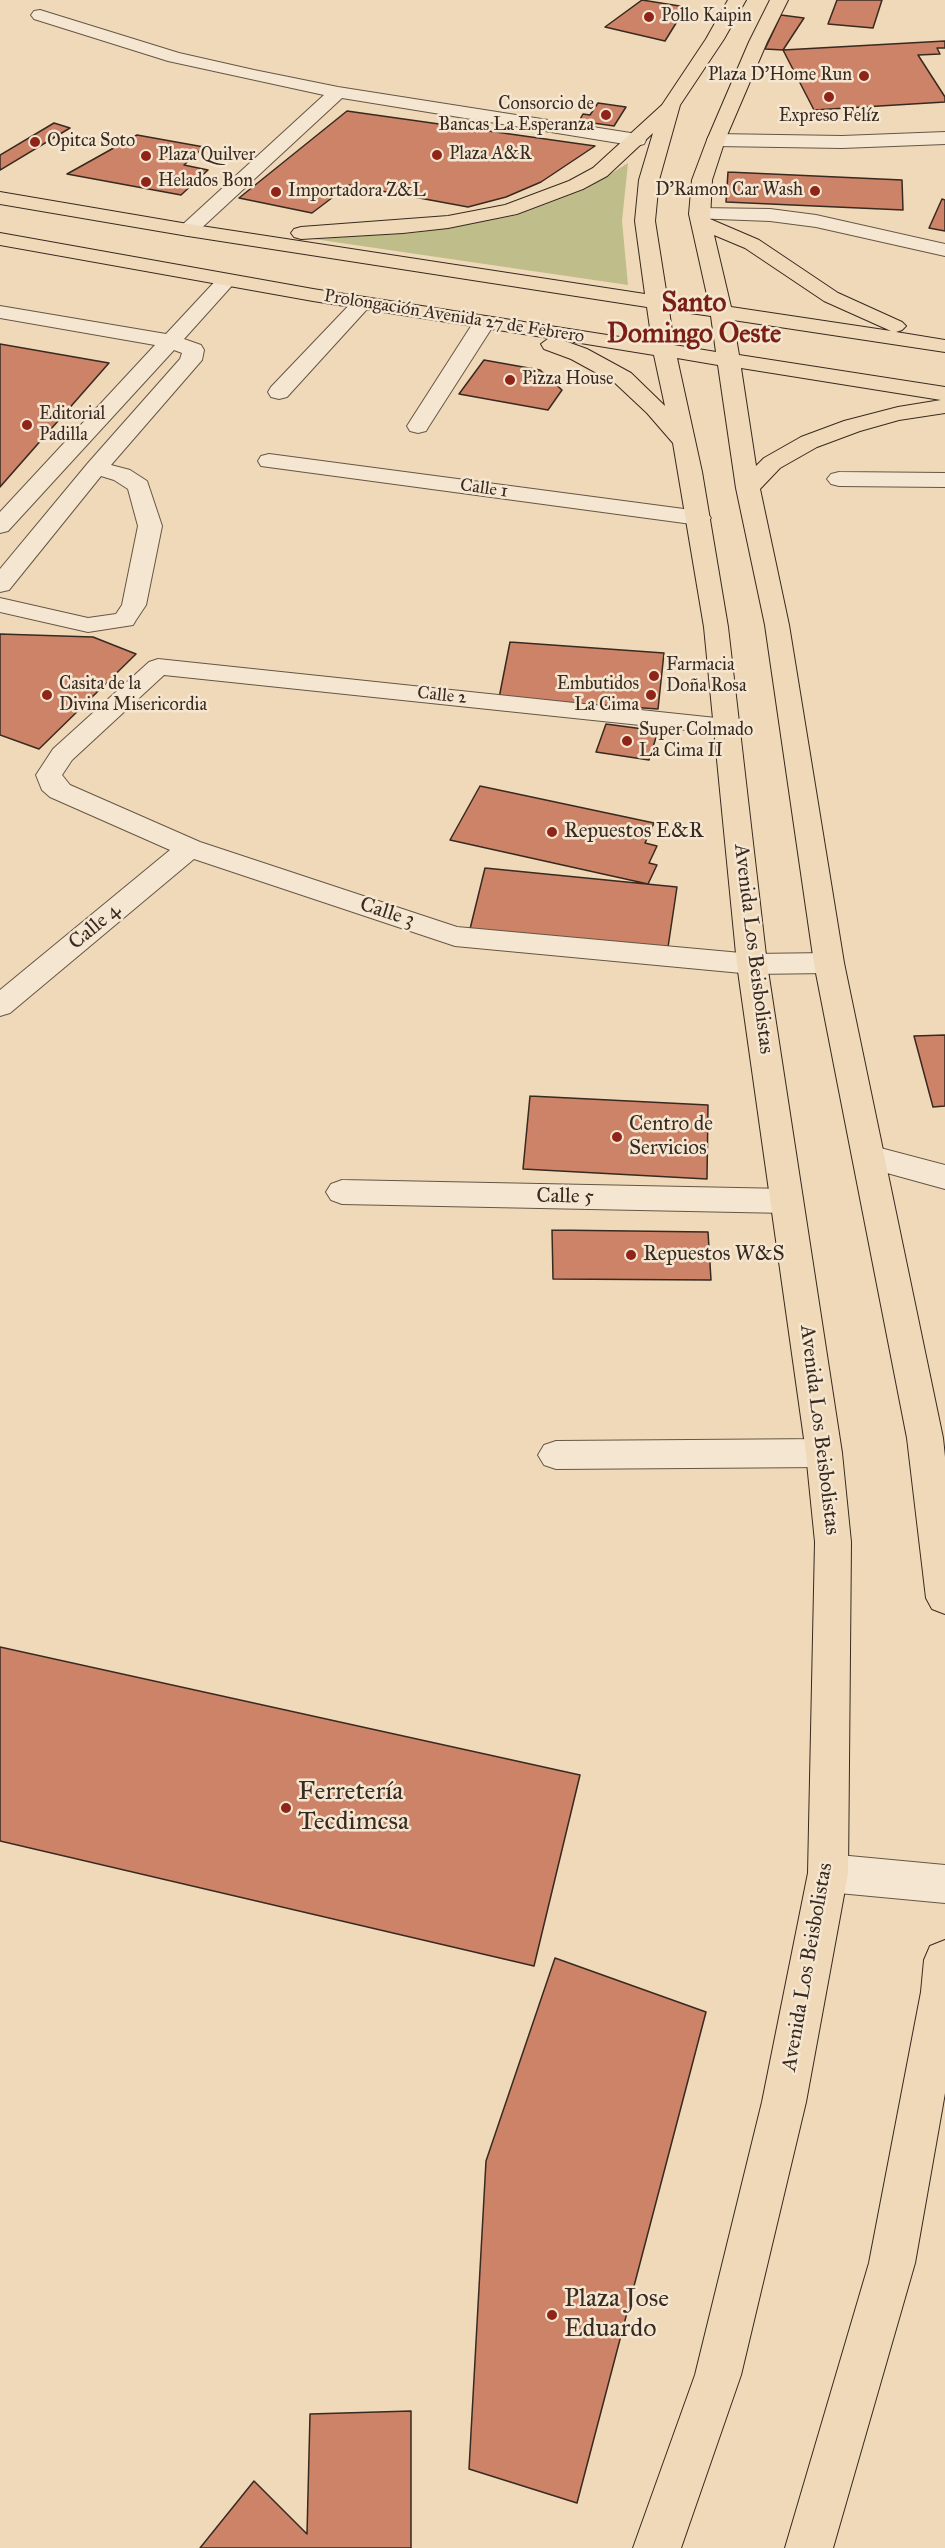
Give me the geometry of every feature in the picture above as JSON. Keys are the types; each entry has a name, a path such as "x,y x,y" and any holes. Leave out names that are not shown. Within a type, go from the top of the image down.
{"main road":[{"path":"232,237 403,227 448,222 510,210 576,185 600,172 637,140 671,105 715,39 737,0"},
{"path":"779,0 758,42 716,140 702,180 700,218 721,311 748,488 777,626 829,963 925,1438 945,1598"},
{"name":"Avenida Los Beisbolistas","path":"657,2548 718,2375 784,2102 828,1873 833,1542 824,1453 752,964 716,627 699,518 664,350 645,221 649,180 671,105"},
{"path":"0,198 232,237 944,346"},
{"path":"700,218 752,244 831,297 944,346"},
{"name":"Prolongación Avenida 27 de Febrero","path":"0,239 362,303 945,394"},
{"path":"477,321 579,354 622,378 655,408 683,441"},
{"path":"748,488 772,463 809,442 861,423 945,406"},
{"path":"809,2548 892,2263 942,1992 945,1960"}],"street":[{"path":"40,15 174,57 338,92 637,140"},
{"path":"188,230 338,92"},
{"path":"716,140 842,142 945,138"},
{"path":"700,218 770,215 816,221 945,250"},
{"path":"0,525 227,280"},
{"path":"279,392 362,303"},
{"path":"0,312 171,341 193,350 191,360 96,468 0,585"},
{"path":"418,426 477,321"},
{"name":"Calle 1","path":"269,461 699,518"},
{"path":"0,605 88,625 124,620 134,605 150,526 139,486 122,475 96,468"},
{"path":"839,478 945,480"},
{"name":"Calle 2","path":"49,774 62,755 158,667 726,726"},
{"name":"Calle 3","path":"49,774 52,784 60,790 190,848 455,936 752,964 829,963"},
{"name":"Calle 4","path":"0,1006 190,848"},
{"path":"869,1157 945,1177"},
{"name":"Calle 5","path":"342,1192 787,1201"},
{"path":"556,1455 824,1453"},
{"path":"828,1873 945,1884"}],"shaded area":[{"path":"628,163 622,221 628,285 314,239 413,233 518,215 586,189"}],"building":[{"name":"Pollo Kaipin","path":"642,0 686,7 665,41 605,27"},
{"path":"837,0 882,0 873,28 828,24"},
{"path":"781,15 804,18 783,50 765,49"},
{"name":"Plaza D'Home Run","path":"945,41 945,48 937,48 940,54 918,55 945,97 945,102 814,110 783,50"},
{"name":"Consorcio de Bancas La Esperanza","path":"598,103 626,107 614,126 579,121 583,114 590,115"},
{"name":"Plaza A&R","path":"347,111 595,146 541,182 506,197 468,207 349,185 312,213 239,198"},
{"name":"Opitca Soto","path":"54,123 70,128 0,170 0,155"},
{"name":"Plaza Quilver","path":"137,135 204,147 184,165 208,170 181,195 67,174"},
{"name":"D'Ramon Car Wash","path":"728,172 902,180 903,210 726,202"},
{"path":"942,199 945,200 945,231 929,228"},
{"name":"Editorial Padilla","path":"0,344 109,363 0,487"},
{"name":"Pizza House","path":"484,360 540,370 562,390 548,410 459,394"},
{"name":"Casita de la Divina Misericordia","path":"0,634 93,637 136,654 39,749 0,735"},
{"path":"510,642 664,653 658,709 499,698"},
{"name":"Super Colmado La Cima II","path":"606,724 658,731 649,760 596,752"},
{"name":"Repuestos E&R","path":"480,786 654,823 645,843 657,846 649,863 657,865 648,884 450,840"},
{"path":"485,868 677,887 667,954 469,933"},
{"path":"945,1035 945,1106 933,1107 914,1036"},
{"name":"Centro de Servicios","path":"530,1096 708,1105 707,1179 523,1169"},
{"name":"Repuestos W&S","path":"552,1230 708,1232 711,1280 553,1279"},
{"name":"Ferretería Tecdimcsa","path":"0,1647 580,1775 534,1966 0,1841"},
{"name":"Plaza Jose Eduardo","path":"555,1958 706,2012 577,2503 469,2469 486,2161"},
{"path":"411,2411 411,2548 200,2548 254,2481 307,2534 310,2414"}],"place":[{"name":"Pollo Kaipin","path":"649,17"},
{"name":"Plaza D'Home Run","path":"864,76"},
{"name":"Expreso Felíz","path":"829,97"},
{"name":"Consorcio de Bancas La Esperanza","path":"606,115"},
{"name":"Opitca Soto","path":"35,142"},
{"name":"Plaza A&R","path":"437,155"},
{"name":"Plaza Quilver","path":"146,156"},
{"name":"Helados Bon","path":"146,182"},
{"name":"D'Ramon Car Wash","path":"815,191"},
{"name":"Importadora Z&L","path":"276,192"},
{"name":"Pizza House","path":"510,380"},
{"name":"Editorial Padilla","path":"27,425"},
{"name":"Farmacia Doña Rosa","path":"654,676"},
{"name":"Casita de la Divina Misericordia","path":"47,695"},
{"name":"Embutidos La Cima","path":"651,695"},
{"name":"Super Colmado La Cima II","path":"627,741"},
{"name":"Repuestos E&R","path":"552,832"},
{"name":"Centro de Servicios","path":"617,1137"},
{"name":"Repuestos W&S","path":"631,1255"},
{"name":"Ferretería Tecdimcsa","path":"286,1808"},
{"name":"Plaza Jose Eduardo","path":"552,2315"}],"district":[{"name":"Santo Domingo Oeste","path":"694,320"}]}
